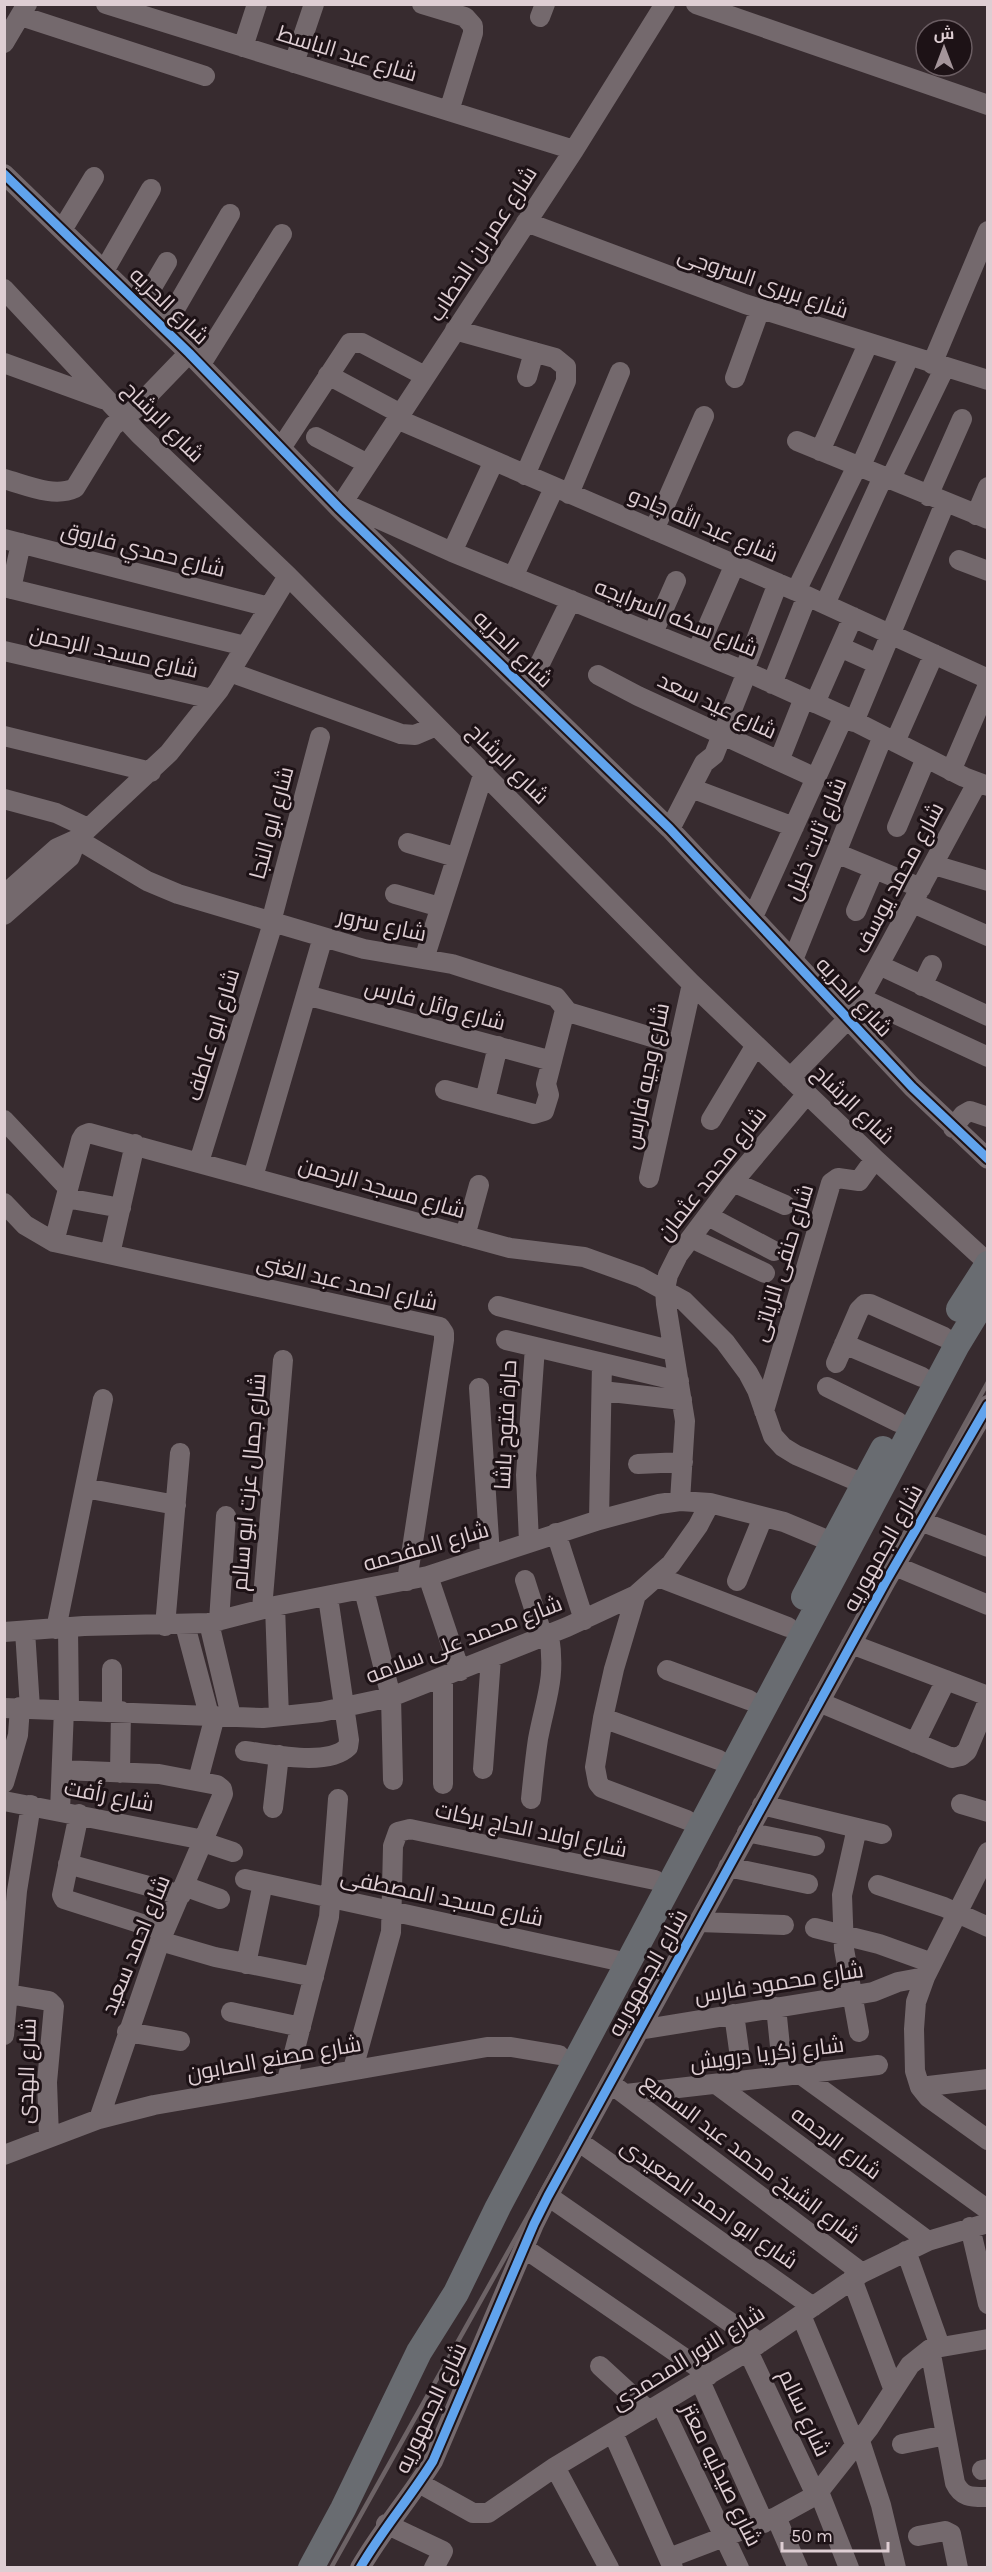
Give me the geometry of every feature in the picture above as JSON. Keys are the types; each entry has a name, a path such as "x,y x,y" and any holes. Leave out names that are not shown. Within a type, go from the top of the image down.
{"main road":[{"name":"شارع الجمهوريه","path":"520,2148 559,2055 620,1961 655,1880 749,1701 788,1627 841,1545 864,1484 944,1337 987,1264"},
{"name":"شارع الجمهوريه","path":"311,2568 343,2509 419,2352 425,2328 439,2294 520,2148 841,1545 987,1294"}],"street":[{"name":"شارع عبد الباسط","path":"106,4 574,150"},
{"path":"243,47 257,4"},
{"path":"294,63 314,4"},
{"name":"شارع عمر بن الخطاب","path":"341,506 574,150 665,4"},
{"path":"696,4 987,105"},
{"path":"4,43 24,10 205,76"},
{"path":"417,10 465,17 473,26 473,33 449,111"},
{"name":"شارع الحريه","path":"4,174 164,328 191,359 670,829 793,960 845,1022 987,1159"},
{"path":"62,231 94,177"},
{"path":"104,271 151,189"},
{"path":"164,328 230,214"},
{"name":"شارع بربرى السروجى","path":"526,222 760,309 987,380"},
{"path":"809,597 854,540 886,478 938,366 987,231"},
{"path":"4,479 51,491 66,492 75,488 113,426 191,359 282,234"},
{"path":"141,306 167,261"},
{"name":"شارع الرشاح","path":"4,289 107,400 130,413 692,984 987,1264"},
{"path":"735,378 760,309"},
{"path":"455,330 534,352 563,363 567,376 525,475"},
{"path":"281,448 347,346 354,342 362,343 425,376"},
{"path":"820,451 868,344"},
{"path":"527,377 534,352"},
{"path":"772,684 809,597 828,526 909,357"},
{"path":"4,363 107,400"},
{"path":"513,577 562,491 620,372"},
{"name":"شارع عبد الله جادو","path":"328,375 399,416 494,461 778,583 987,679"},
{"path":"654,530 704,416"},
{"path":"753,917 816,778 878,664 937,499 962,419"},
{"path":"316,436 368,464"},
{"path":"796,441 982,517 987,487"},
{"path":"452,552 494,461"},
{"name":"شارع سكه السرايجه","path":"341,506 746,672 982,784"},
{"path":"828,526 854,540"},
{"path":"13,541 8,588 245,646"},
{"name":"شارع حمدي فاروق","path":"13,541 269,607"},
{"path":"959,560 987,571"},
{"path":"696,651 735,564"},
{"path":"4,895 12,878 83,834 151,772 187,733 230,672 288,576"},
{"path":"653,633 676,581"},
{"path":"670,829 704,763 714,755 723,735 778,583"},
{"path":"527,690 571,600"},
{"path":"779,761 854,617"},
{"path":"840,647 878,664"},
{"name":"شارع مسجد الرحمن","path":"4,651 212,699"},
{"name":"شارع ثابت خليل","path":"793,960 836,853 889,739 934,654"},
{"path":"230,672 400,734 415,735 436,726"},
{"name":"شارع عيد سعد","path":"598,675 638,696 816,778"},
{"path":"951,771 987,685"},
{"path":"4,736 151,772"},
{"name":"شارع ابو النجا","path":"272,922 320,738"},
{"path":"897,827 926,758"},
{"path":"424,959 484,772"},
{"name":"شارع محمد يوسف","path":"790,1078 845,1022 861,999 933,865 982,784"},
{"path":"691,788 794,827"},
{"name":"شارع سرور","path":"4,799 56,813 164,889 372,951 452,964 556,997 565,1010 678,1045"},
{"path":"4,915 70,857 83,834"},
{"path":"408,843 455,857"},
{"path":"836,853 874,869 987,936"},
{"path":"933,865 987,881"},
{"path":"856,911 874,869"},
{"path":"395,894 440,907"},
{"name":"شارع ابو عاطف","path":"199,1162 272,922"},
{"path":"253,1177 323,937"},
{"path":"879,965 987,1016"},
{"path":"922,986 932,965"},
{"name":"شارع وجيه فارس","path":"649,1178 692,984"},
{"name":"شارع وائل فارس","path":"306,994 552,1061"},
{"path":"861,999 987,1057"},
{"path":"445,1090 534,1114 541,1113 546,1108 549,1097 546,1084 565,1010"},
{"path":"711,1120 756,1045"},
{"path":"485,1100 498,1046"},
{"name":"شارع محمد عثمان","path":"665,1289 673,1264 691,1238 733,1182 807,1094"},
{"path":"953,1128 963,1116 970,1112 987,1117"},
{"path":"4,1120 67,1193 121,1208"},
{"name":"شارع مسجد الرحمن","path":"67,1193 81,1140 86,1133 94,1133 465,1236 528,1252 584,1257 612,1265 665,1289 684,1301 725,1341 748,1373 773,1436 783,1448 864,1484"},
{"path":"110,1254 135,1144"},
{"name":"شارع حنفى الزياتى","path":"764,1411 831,1183 838,1178 859,1181 875,1160"},
{"path":"733,1182 785,1205"},
{"path":"465,1236 479,1185"},
{"path":"54,1242 67,1193"},
{"name":"شارع احمد عبد الغنى","path":"4,1203 25,1225 54,1242 437,1325 442,1330 444,1340 407,1581"},
{"path":"708,1216 774,1251"},
{"path":"691,1238 765,1273"},
{"path":"665,1289 685,1421 680,1501"},
{"path":"836,1363 859,1310 868,1304 944,1337"},
{"path":"498,1306 673,1351"},
{"path":"506,1340 602,1363 680,1390"},
{"path":"844,1344 922,1377"},
{"name":"حارة فتوح باشا","path":"528,1542 526,1475 535,1347"},
{"name":"شارع جمال عزت ابو سالم","path":"279,1717 269,1608 283,1360"},
{"path":"599,1520 602,1363"},
{"path":"826,1387 898,1422"},
{"path":"479,1388 490,1555"},
{"path":"602,1391 680,1390"},
{"path":"103,1399 85,1488 62,1628 67,1709 62,1770 70,1813 68,1864 62,1895 65,1900 246,1964 314,1977"},
{"name":"شارع الجمهوريه","path":"360,2568 386,2524 419,2483 433,2461 548,2196 578,2141 618,2089 639,2030 894,1566 987,1405"},
{"path":"165,1626 180,1453"},
{"path":"638,1464 683,1462"},
{"path":"85,1488 176,1505"},
{"name":"شارع المفحمه","path":"4,1632 214,1622 269,1608 428,1576 599,1520 659,1504 680,1501 710,1503 764,1517 841,1545"},
{"name":"شارع محمد على سلامه","path":"18,1707 279,1717 344,1708 391,1697 546,1636 636,1594 671,1564 690,1539 710,1503"},
{"path":"62,1770 198,1780 218,1716 214,1622 226,1516"},
{"path":"737,1581 764,1517"},
{"path":"920,1521 987,1546"},
{"path":"556,1533 584,1620"},
{"path":"894,1566 987,1605"},
{"path":"428,1576 452,1674 443,1784"},
{"path":"658,1577 788,1627"},
{"path":"525,1580 552,1655 552,1678 539,1738 531,1799"},
{"path":"364,1590 391,1697 393,1780"},
{"path":"636,1594 614,1669 603,1718 596,1776 602,1788 687,1820"},
{"path":"245,1751 320,1757 343,1752 348,1747 349,1740 328,1597"},
{"path":"185,1625 218,1716"},
{"path":"4,1783 18,1736 18,1707 25,1631"},
{"path":"851,1644 987,1696"},
{"path":"483,1769 491,1658"},
{"path":"112,1669 120,1773"},
{"path":"667,1670 749,1701"},
{"path":"915,1743 946,1680"},
{"path":"819,1702 948,1757 961,1756 967,1750 987,1701"},
{"path":"603,1718 718,1760"},
{"path":"273,1808 279,1755"},
{"name":"شارع احمد سعيد","path":"99,2119 127,2032 162,1936 183,1891 223,1791 217,1785 198,1780"},
{"path":"287,2080 327,1926 338,1799"},
{"name":"شارع رأفت","path":"4,1800 204,1841 233,1852"},
{"path":"961,1804 987,1812"},
{"path":"762,1805 882,1834"},
{"path":"5,2026 11,1891 31,1806"},
{"path":"856,1828 842,1887 843,1934 859,2032"},
{"name":"شارع اولاد الحاج بركات","path":"393,1911 393,1846 398,1832 410,1829 655,1880"},
{"path":"747,1832 815,1846"},
{"path":"987,1852 928,1970 916,2002 914,2029 915,2071 920,2087 928,2097 987,2140"},
{"path":"68,1864 220,1899"},
{"path":"728,1867 808,1884"},
{"name":"شارع مسجد المصطفى","path":"246,1964 254,1881 620,1961"},
{"path":"878,1885 956,1912 987,1927"},
{"path":"353,2069 391,1932 393,1911"},
{"path":"698,1922 784,1925"},
{"path":"815,1928 843,1934 928,1970"},
{"name":"شارع محمود فارس","path":"639,2030 878,1991 928,1970"},
{"name":"شارع الهدى","path":"8,1994 49,2001 54,2006 47,2082 49,2138"},
{"path":"776,2007 792,2075 987,2210"},
{"path":"231,2012 301,2026"},
{"path":"734,2014 739,2050"},
{"path":"127,2032 180,2041"},
{"name":"شارع مصنع الصابون","path":"4,2155 99,2119 154,2104 287,2080 487,2048 511,2047 559,2055"},
{"name":"شارع زكريا درويش","path":"618,2089 716,2084 878,2065"},
{"path":"920,2087 987,2079"},
{"name":"شارع الرحمه","path":"716,2084 928,2241"},
{"name":"شارع الشيخ محمد عبد السميع","path":"618,2089 857,2276"},
{"name":"شارع ابو احمد الصعيدى","path":"578,2141 807,2311"},
{"path":"548,2196 754,2347"},
{"path":"979,2225 987,2304"},
{"name":"شارع النور المحمدى","path":"419,2483 473,2513 483,2514 555,2467 754,2347 857,2276 928,2241 979,2225"},
{"path":"524,2248 704,2378 770,2520 798,2568"},
{"path":"906,2251 935,2348 946,2435 955,2483 963,2494 979,2497"},
{"path":"857,2276 893,2388"},
{"path":"807,2311 881,2505 896,2568"},
{"path":"613,2433 671,2563 723,2538 770,2520 818,2494 880,2413 893,2388 910,2365 935,2348 987,2339"},
{"name":"شارع سالم","path":"754,2347 849,2568"},
{"path":"600,2366 655,2408"},
{"name":"شارع صيدليه معتز","path":"655,2408 739,2568"},
{"path":"902,2444 946,2435"},
{"path":"555,2467 609,2568"},
{"path":"386,2524 439,2559"},
{"path":"918,2536 945,2531 951,2534 958,2568"}],"railway":[{"path":"331,2568 597,2093 988,1382"}],"cycle path":[{"path":"4,174 189,353 339,508 670,829 912,1087 988,1159"},
{"path":"360,2568 433,2461 548,2196 886,1581 988,1405"}]}
